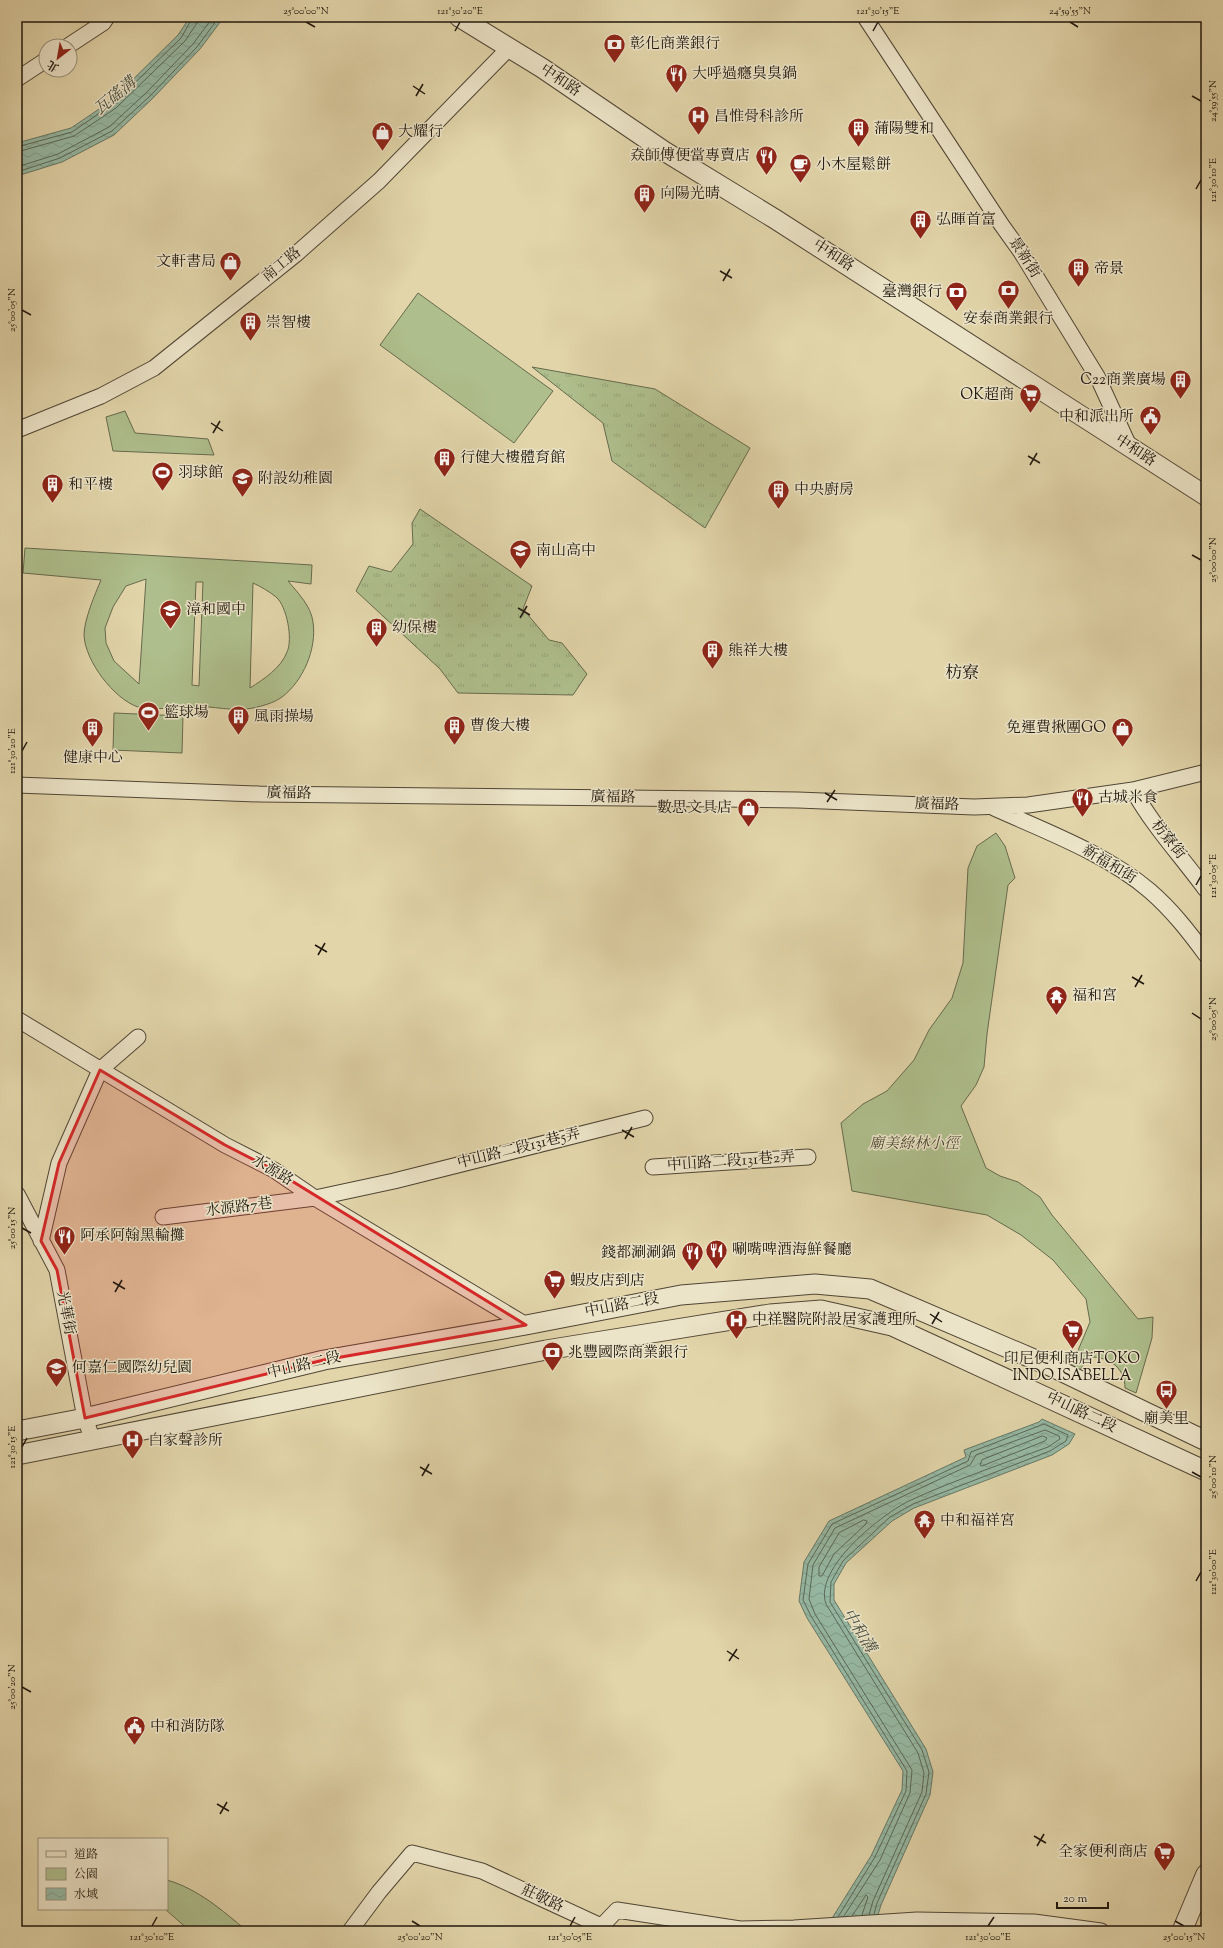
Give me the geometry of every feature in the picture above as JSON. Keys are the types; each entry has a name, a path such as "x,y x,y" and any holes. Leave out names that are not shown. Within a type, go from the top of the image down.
{"street":[{"path":"78,39 103,23 107,17"},
{"name":"中和路","path":"459,17 509,48 664,151 775,219 1130,448 1205,493"},
{"name":"景新街","path":"865,17 1001,224 1026,258 1098,378 1130,448"},
{"name":"南工路","path":"17,430 101,396 154,368 295,255 379,181 509,48"},
{"path":"17,79 38,65"},
{"name":"廣福路","path":"17,785 259,794 798,800 974,807 1028,805 1133,790 1206,772"},
{"name":"枋寮街","path":"1133,790 1159,831 1184,860 1206,890"},
{"name":"新福和街","path":"989,806 1098,856 1150,890 1182,922 1206,955"},
{"name":"水源路","path":"17,1019 225,1145 274,1170 315,1198 526,1325"},
{"path":"41,1240 59,1163 100,1070 138,1037"},
{"name":"中山路二段131巷5弄","path":"315,1198 394,1181 645,1118"},
{"name":"中山路二段131巷2弄","path":"653,1167 808,1157"},
{"name":"光華街","path":"17,1194 57,1270 85,1418 93,1441"},
{"name":"水源路7巷","path":"163,1217 315,1198"},
{"name":"中山路二段","path":"17,1430 85,1418 324,1360 526,1325 681,1295 815,1284 870,1289 1050,1366 1206,1441"},
{"name":"中山路二段","path":"17,1455 546,1350 770,1314 821,1310 892,1326 1206,1471"},
{"name":"莊敬路","path":"350,1931 379,1892 412,1853 482,1871 599,1929 617,1910 740,1929 849,1925 917,1920 1034,1922 1101,1931"},
{"path":"1182,1931 1206,1874"}],"highlighted area":[{"path":"100,1070 225,1145 274,1170 526,1325 324,1360 85,1418 57,1270 41,1241 59,1163"}],"green space":[{"path":"418,293 553,391 514,443 380,345"},
{"path":"532,367 655,389 750,448 705,528 612,461 603,423"},
{"path":"125,411 135,433 208,439 214,455 113,451 106,417"},
{"path":"420,509 532,586 523,609 549,640 562,643 587,674 573,695 458,693 440,669 356,591 369,566 391,572 413,544 412,523"},
{"path":"25,548 312,565 311,584 288,581 304,600 310,611 314,632 313,643 307,664 296,682 282,697 272,703 246,709 200,706 158,709 138,707 129,703 111,688 102,678 89,656 84,629 90,607 101,580 23,573","holes":["146,579 139,684 114,661 106,643 105,628 113,607 126,586","196,582 203,582 199,686 192,685","253,583 262,587 280,601 288,623 289,647 281,663 266,677 250,688"]},
{"name":"籃球場","path":"114,713 183,716 182,753 113,750"},
{"name":"廟美綠林小徑","path":"996,833 1005,846 1015,878 1008,885 987,1034 984,1067 976,1085 961,1106 986,1168 1000,1176 1018,1182 1040,1197 1052,1215 1138,1319 1153,1317 1152,1338 1136,1393 1125,1388 1123,1375 1120,1370 1111,1362 1106,1360 1093,1357 1084,1364 1080,1370 1071,1367 1090,1322 1086,1299 1053,1260 1021,1235 987,1215 852,1191 841,1123 863,1104 887,1091 914,1060 929,1030 952,998 963,963 968,868 977,846"},
{"path":"168,1880 189,1889 209,1901 247,1931 190,1931 166,1910 168,1910"}],"water":[{"name":"瓦磘溝","path":"190,17 224,17 200,49 152,99 114,135 62,162 17,176 17,143 71,128 111,101 178,35"},
{"path":"1042,1419 1075,1434 1069,1444 1052,1455 914,1508 892,1521 846,1563 834,1584 834,1600 926,1749 933,1772 930,1795 881,1905 873,1931 824,1931 871,1856 902,1790 903,1771 807,1618 799,1601 804,1562 829,1521 966,1457 964,1450 1039,1422"}],"place":[{"name":"彰化商業銀行","path":"614,64"},
{"name":"大呼過癮臭臭鍋","path":"677,94"},
{"name":"昌惟骨科診所","path":"699,136"},
{"name":"蒲陽雙和","path":"858,148"},
{"name":"大耀行","path":"383,152"},
{"name":"𡘙師傅便當專賣店","path":"766,176"},
{"name":"小木屋鬆餅","path":"801,184"},
{"name":"向陽光晴","path":"645,214"},
{"name":"弘暉首富","path":"920,240"},
{"name":"文軒書局","path":"231,282"},
{"name":"帝景","path":"1079,288"},
{"name":"安泰商業銀行","path":"1008,310"},
{"name":"臺灣銀行","path":"957,312"},
{"name":"崇智樓","path":"250,342"},
{"name":"C22商業廣場","path":"1181,400"},
{"name":"OK超商","path":"1030,414"},
{"name":"中和派出所","path":"1150,436"},
{"name":"行健大樓體育館","path":"445,478"},
{"name":"羽球館","path":"163,492"},
{"name":"附設幼稚園","path":"242,498"},
{"name":"和平樓","path":"53,504"},
{"name":"中央廚房","path":"778,510"},
{"name":"南山高中","path":"521,570"},
{"name":"漳和國中","path":"171,630"},
{"name":"幼保樓","path":"377,648"},
{"name":"熊祥大樓","path":"713,670"},
{"name":"籃球場","path":"148,732"},
{"name":"風雨操場","path":"239,736"},
{"name":"曹俊大樓","path":"455,746"},
{"name":"健康中心","path":"93,748"},
{"name":"免運費揪團GO","path":"1122,748"},
{"name":"古城米食","path":"1082,818"},
{"name":"數思文具店","path":"748,828"},
{"name":"福和宮","path":"1056,1016"},
{"name":"阿承阿翰黑輪攤","path":"64,1256"},
{"name":"唰嘴啤酒海鮮餐廳","path":"716,1270"},
{"name":"錢都涮涮鍋","path":"692,1272"},
{"name":"蝦皮店到店","path":"555,1300"},
{"name":"中祥醫院附設居家護理所","path":"736,1340"},
{"name":"印尼便利商店TOKO INDO ISABELLA","path":"1072,1350"},
{"name":"兆豐國際商業銀行","path":"552,1372"},
{"name":"何嘉仁國際幼兒園","path":"57,1388"},
{"name":"廟美里","path":"1166,1410"},
{"name":"白家聲診所","path":"132,1460"},
{"name":"中和福祥宮","path":"925,1540"},
{"name":"中和消防隊","path":"135,1746"},
{"name":"全家便利商店","path":"1164,1872"}],"district":[{"name":"枋寮","path":"962,674"}],"water label":[{"name":"中和溝","path":"858,1631"}]}
